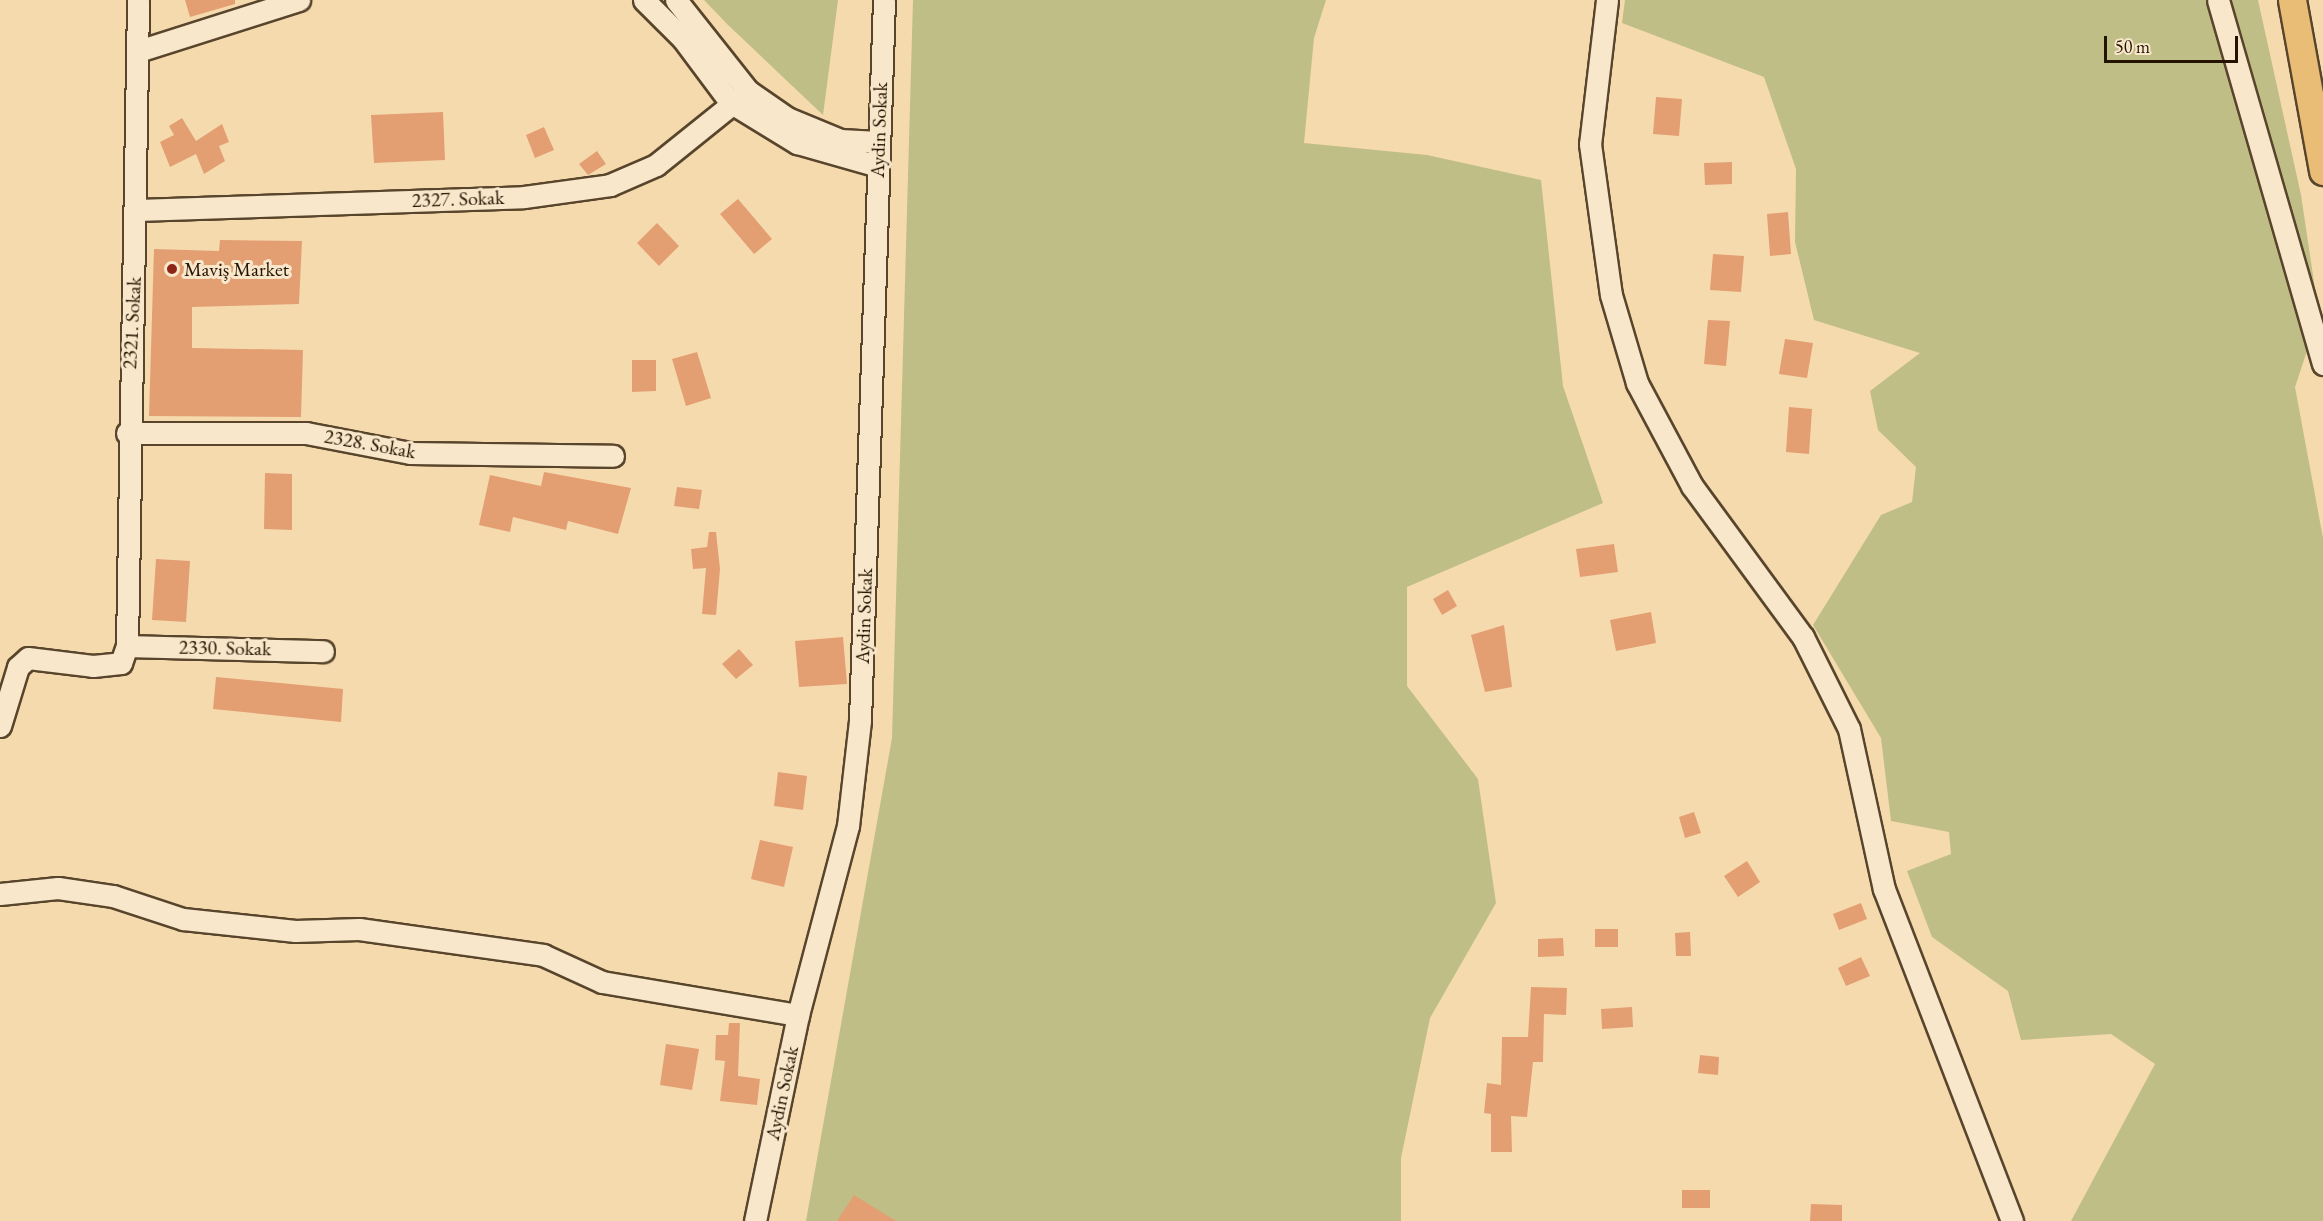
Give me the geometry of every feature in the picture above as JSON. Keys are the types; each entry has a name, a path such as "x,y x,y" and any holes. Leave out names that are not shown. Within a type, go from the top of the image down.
{"main road":[{"path":"2292,0 2323,171"}],"street":[{"name":"2321. Sokak","path":"127,646 127,433 137,210 138,0"},
{"path":"138,51 298,0"},
{"path":"644,0 683,39 730,102 797,143 878,166"},
{"path":"676,0 748,91 813,131 879,142"},
{"name":"Aydin Sokak","path":"755,1221 798,1015 848,826 860,720 884,0"},
{"path":"1607,0 1590,144 1611,295 1637,383 1692,486 1803,637 1849,729 1884,889 2012,1221"},
{"path":"2217,0 2323,364"},
{"name":"2327. Sokak","path":"137,210 524,197 610,185 656,165 730,102 748,91"},
{"name":"2328. Sokak","path":"127,433 306,433 410,453 613,456"},
{"path":"0,726 18,667 28,658 81,666 121,663 127,646"},
{"name":"2330. Sokak","path":"127,646 323,651"},
{"path":"0,894 58,888 113,896 183,920 295,931 359,929 543,955 602,982 798,1015"}],"shaded area":[{"path":"704,0 838,0 823,115 727,24"},
{"path":"913,0 1326,0 1314,38 1304,143 1427,155 1541,180 1563,386 1603,503 1407,587 1407,686 1478,779 1496,903 1430,1018 1401,1158 1401,1221 806,1221 892,738"},
{"path":"1625,0 2258,0 2301,195 2319,315 2295,387 2323,538 2323,1221 2071,1221 2155,1064 2111,1034 2021,1040 2008,991 1932,937 1907,871 1951,854 1949,832 1891,821 1881,738 1813,625 1881,515 1912,502 1916,467 1878,430 1870,391 1920,353 1814,320 1795,242 1796,169 1764,77 1622,23"}],"building":[{"path":"185,0 235,0 235,4 190,17"},
{"path":"1656,97 1682,99 1679,136 1653,134"},
{"path":"443,112 445,160 374,163 371,115"},
{"path":"182,118 196,141 222,124 229,142 219,146 225,161 204,174 196,154 170,167 160,142 174,135 169,126"},
{"path":"544,127 554,150 535,158 526,135"},
{"path":"597,151 606,164 588,175 579,164"},
{"path":"1732,162 1732,184 1705,185 1704,163"},
{"path":"738,199 772,239 754,254 720,214"},
{"path":"1788,212 1791,254 1770,256 1767,214"},
{"path":"657,223 679,246 659,266 637,243"},
{"path":"220,240 302,241 299,304 192,307 192,348 303,350 301,417 149,416 154,249 219,251"},
{"path":"1713,254 1744,256 1741,292 1710,290"},
{"path":"1708,320 1730,321 1726,366 1704,364"},
{"path":"1785,339 1813,343 1807,378 1779,374"},
{"path":"697,352 711,398 686,406 672,359"},
{"path":"632,360 656,360 656,391 632,392"},
{"path":"1789,407 1812,409 1809,454 1786,452"},
{"path":"544,472 631,488 618,534 568,521 566,530 513,517 510,532 479,525 490,475 541,486"},
{"path":"265,473 292,474 292,530 264,529"},
{"path":"677,487 702,490 699,509 674,506"},
{"path":"709,532 716,532 720,569 716,615 702,614 706,568 693,569 691,549 707,547"},
{"path":"1614,544 1618,572 1580,577 1576,549"},
{"path":"156,559 190,561 186,622 152,620"},
{"path":"1448,590 1457,606 1442,615 1433,599"},
{"path":"1651,612 1656,643 1616,651 1610,620"},
{"path":"1504,625 1512,687 1485,692 1471,635"},
{"path":"843,637 847,684 799,687 795,641"},
{"path":"739,649 753,665 736,679 722,664"},
{"path":"216,677 343,689 341,722 213,709"},
{"path":"778,772 807,776 803,810 774,806"},
{"path":"1694,812 1701,833 1685,838 1679,817"},
{"path":"760,840 793,847 784,887 751,879"},
{"path":"1747,861 1760,882 1738,897 1724,876"},
{"path":"1861,903 1867,919 1839,930 1833,914"},
{"path":"1595,929 1618,929 1618,947 1595,947"},
{"path":"1690,932 1691,956 1676,956 1675,933"},
{"path":"1563,938 1564,956 1538,957 1538,939"},
{"path":"1861,957 1870,976 1846,986 1838,968"},
{"path":"1531,987 1567,988 1566,1015 1544,1014 1543,1062 1533,1062 1527,1117 1511,1116 1512,1152 1491,1152 1491,1114 1484,1113 1487,1083 1501,1085 1502,1037 1528,1037"},
{"path":"1632,1007 1633,1027 1602,1029 1601,1009"},
{"path":"729,1023 740,1023 738,1076 760,1079 757,1105 720,1101 725,1061 715,1060 716,1035 728,1035"},
{"path":"666,1044 699,1049 692,1090 660,1085"},
{"path":"1700,1055 1719,1057 1718,1075 1698,1073"},
{"path":"1682,1190 1710,1190 1710,1208 1682,1208"},
{"path":"854,1195 896,1221 837,1221"},
{"path":"1811,1204 1842,1205 1842,1221 1810,1221"}],"place":[{"name":"Maviş Market","path":"172,269"}]}
